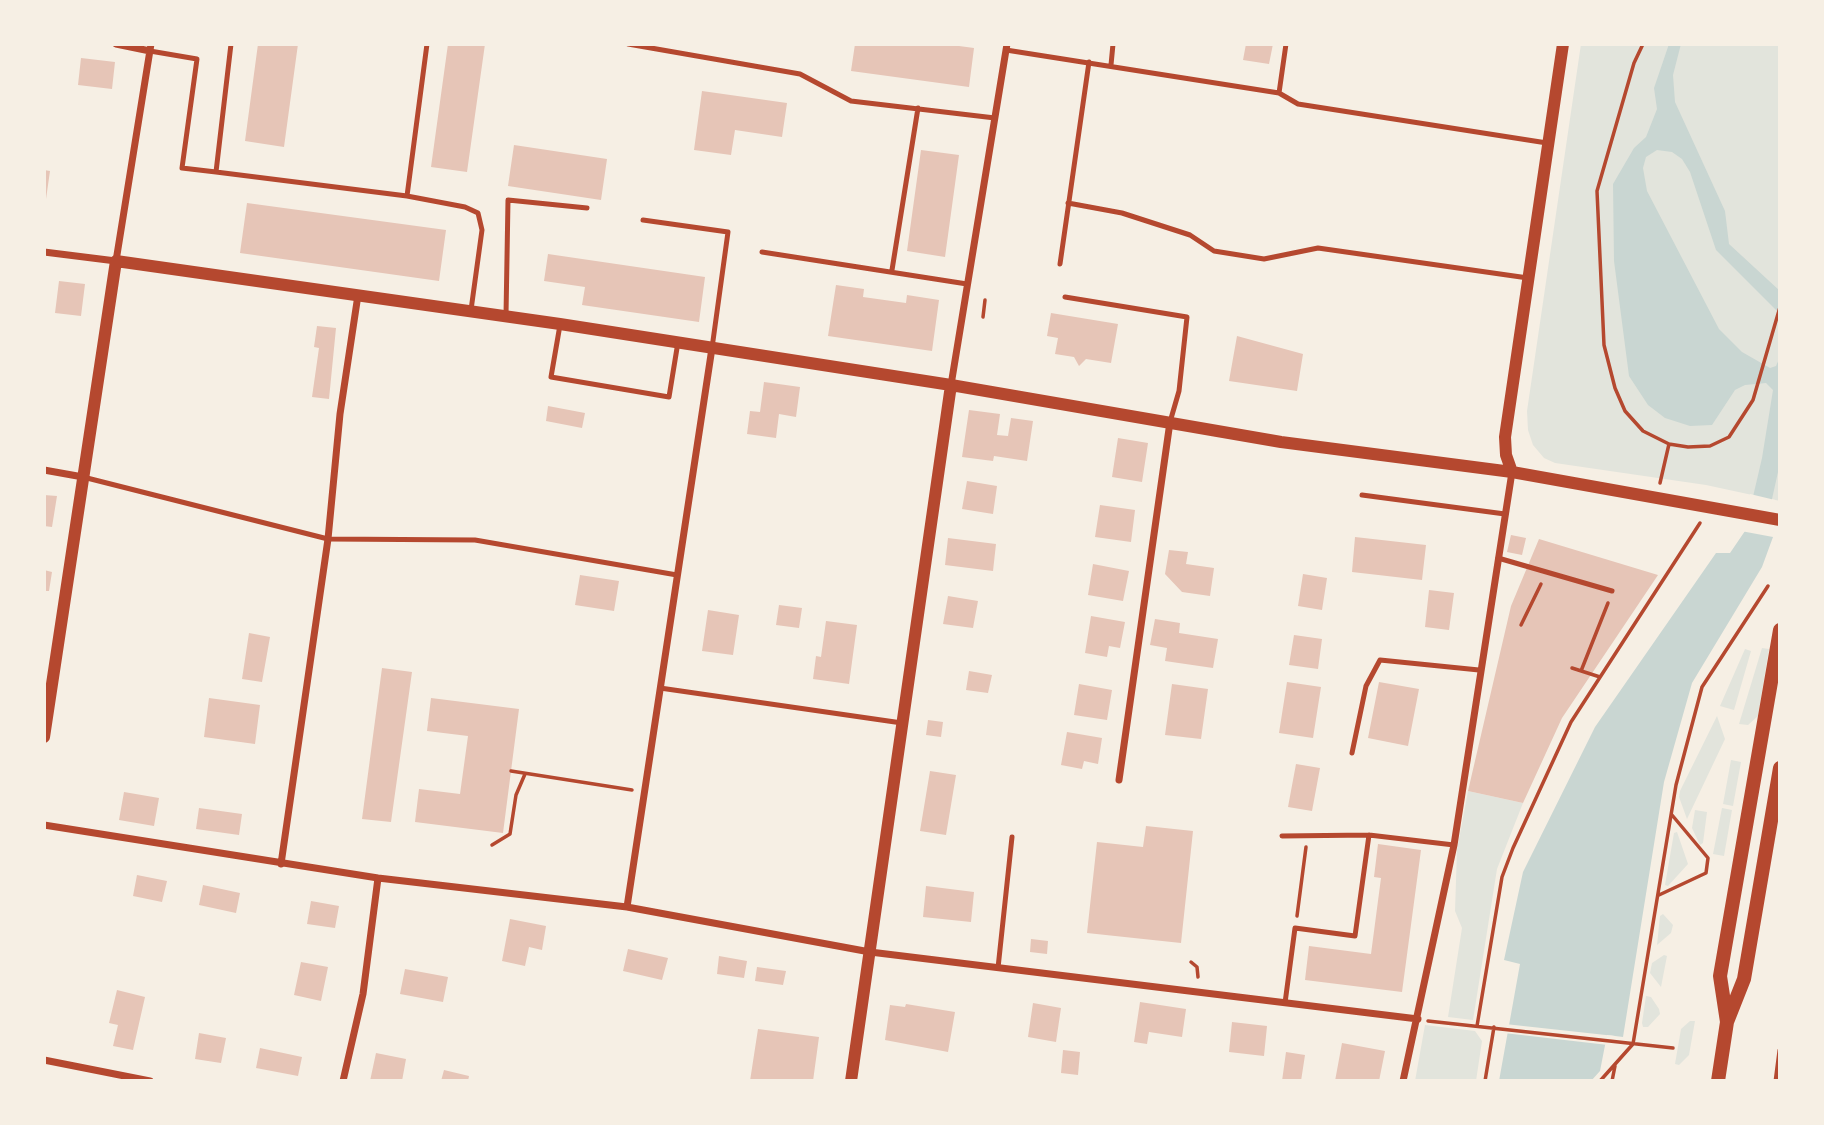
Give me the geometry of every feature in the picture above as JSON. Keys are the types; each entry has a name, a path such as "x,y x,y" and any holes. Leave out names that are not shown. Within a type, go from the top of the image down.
{"main road":[{"path":"1727,1022 1720,976 1780,630"},
{"path":"1718,1081 1727,1022 1744,979 1780,768"}],"street":[{"path":"44,737 47,690 151,47 116,44"},
{"path":"1403,1081 1454,845 1479,670 1512,472 1506,455 1505,437 1563,44"},
{"path":"851,1081 951,385 1007,47"},
{"path":"44,252 506,315 951,385 1281,442 1512,472 1779,520"},
{"path":"281,864 328,539 340,414 358,295"},
{"path":"627,907 712,348"},
{"path":"1119,780 1170,422"},
{"path":"44,470 83,477"},
{"path":"44,825 281,864 627,907 870,952 1418,1020"},
{"path":"342,1081 363,994 379,877"},
{"path":"44,1060 150,1081"}],"lane":[{"path":"216,172 231,44"},
{"path":"407,196 428,44"},
{"path":"628,44 800,74 851,101 995,118"},
{"path":"1111,65 1114,44"},
{"path":"1279,93 1286,44"},
{"path":"151,47 197,59 182,167 407,196 465,207 478,214 482,230 471,310"},
{"path":"1007,47 1279,93 1298,104 1549,143"},
{"path":"1060,264 1089,62"},
{"path":"892,270 918,108"},
{"path":"506,315 508,200 587,208"},
{"path":"1068,204 1145,220 1190,235 1214,251 1264,259 1318,248 1529,278"},
{"path":"643,219 728,232 712,348"},
{"path":"762,252 892,270 967,284"},
{"path":"1065,297 1187,317 1179,391 1170,422"},
{"path":"560,324 551,377 669,397 678,342"},
{"path":"83,477 328,539 475,540 677,575"},
{"path":"1362,495 1505,514"},
{"path":"1498,558 1612,591"},
{"path":"1352,753 1366,686 1380,660 1479,670"},
{"path":"660,688 902,723"},
{"path":"1282,836 1369,835 1454,845"},
{"path":"1285,1003 1295,928 1355,936 1369,835"},
{"path":"998,968 1012,837"},
{"path":"1776,1081 1780,1050"}],"path":[{"path":"1643,44 1634,63 1597,191 1598,265 1604,345 1615,388 1626,411 1643,431 1669,444 1710,446 1730,437 1753,400 1780,307"},
{"path":"983,317 985,300"},
{"path":"1660,483 1669,444"},
{"path":"1477,1026 1502,877 1572,722 1703,519"},
{"path":"1521,625 1547,572"},
{"path":"1601,1081 1633,1044 1676,785 1702,687 1768,586"},
{"path":"1581,671 1612,591"},
{"path":"1572,668 1601,677"},
{"path":"511,771 644,792"},
{"path":"492,845 510,834 516,795 525,774"},
{"path":"1659,895 1706,873 1708,858 1672,815"},
{"path":"1295,928 1308,835"},
{"path":"1191,962 1197,967 1198,977"},
{"path":"1418,1020 1673,1048"},
{"path":"1485,1081 1494,1027"},
{"path":"1612,1081 1615,1065"}],"shaded area":[{"path":"1581,44 1780,44 1780,501 1706,485 1555,463 1544,458 1533,445 1528,430 1527,411"},
{"path":"1669,44 1681,44 1673,75 1675,102 1725,211 1729,244 1780,291 1780,314 1716,250 1690,172 1682,159 1672,152 1657,150 1646,157 1643,168 1647,191 1719,329 1742,352 1770,368 1776,366 1780,357 1780,463 1772,499 1773,537 1762,567 1692,683 1664,782 1623,1037 1607,1035 1600,1071 1591,1081 1499,1081 1520,964 1504,960 1523,872 1595,727 1716,553 1730,553 1745,531 1762,458 1773,390 1766,383 1745,385 1735,390 1712,425 1690,426 1665,418 1648,405 1629,376 1614,261 1613,184 1634,148 1646,137 1657,109 1654,88"},
{"path":"1762,648 1769,649 1758,716 1748,725 1739,724"},
{"path":"1745,649 1751,651 1734,710 1720,706"},
{"path":"1717,716 1725,739 1687,819 1679,797 1680,791"},
{"path":"1731,760 1741,762 1733,806 1723,804"},
{"path":"1468,791 1523,803 1497,869 1473,1020 1448,1017 1462,928 1455,911 1457,850"},
{"path":"1722,808 1732,810 1724,856 1713,854"},
{"path":"1695,810 1707,812 1703,843 1700,845 1692,828"},
{"path":"1677,832 1688,864 1668,886 1665,885 1674,833"},
{"path":"1663,914 1673,925 1671,933 1657,945 1660,916"},
{"path":"1664,955 1667,956 1661,987 1650,973 1652,963"},
{"path":"1646,996 1651,997 1660,1014 1648,1027 1643,1027 1642,1023"},
{"path":"1690,1021 1695,1021 1689,1055 1679,1065 1675,1064 1681,1029"},
{"path":"1425,1025 1475,1031 1482,1041 1476,1081 1415,1081"}],"pier":[{"path":"1750,494 1775,500 1773,537 1741,531"},
{"path":"1505,1024 1615,1036 1615,1039 1609,1039 1608,1045 1504,1033"}],"building":[{"path":"258,44 298,44 284,147 245,141"},
{"path":"448,44 485,44 467,172 431,167"},
{"path":"855,44 944,44 974,48 969,87 851,71"},
{"path":"1246,44 1273,44 1269,64 1243,60"},
{"path":"81,58 115,62 112,89 78,85"},
{"path":"702,91 787,103 782,137 735,130 731,155 694,150"},
{"path":"514,145 607,159 601,200 508,186"},
{"path":"921,150 959,155 945,257 907,251"},
{"path":"44,170 50,171 45,206 44,206"},
{"path":"247,203 446,230 439,281 240,253"},
{"path":"548,254 705,277 699,322 582,305 585,287 544,281"},
{"path":"59,281 85,284 81,316 55,313"},
{"path":"836,285 864,289 863,297 906,303 907,295 939,300 932,351 828,336"},
{"path":"1051,313 1118,324 1111,363 1086,359 1079,366 1074,357 1055,354 1058,338 1047,336"},
{"path":"317,326 336,328 329,399 312,397 319,348 314,347"},
{"path":"1237,336 1303,354 1297,391 1229,381"},
{"path":"764,382 800,387 796,417 779,414 776,438 747,434 750,411 760,412"},
{"path":"548,406 585,413 582,428 546,421"},
{"path":"969,410 1000,414 997,435 1008,436 1011,418 1033,421 1027,461 994,456 993,461 962,457"},
{"path":"1118,438 1148,443 1142,482 1112,477"},
{"path":"967,481 997,486 993,514 962,509"},
{"path":"44,495 57,496 52,527 44,526"},
{"path":"1100,505 1135,510 1131,542 1095,537"},
{"path":"1511,535 1526,538 1522,555 1507,552"},
{"path":"1355,537 1426,545 1422,580 1352,572"},
{"path":"948,538 996,544 993,571 945,565"},
{"path":"1539,539 1658,575 1562,718 1523,803 1468,791 1511,606"},
{"path":"1169,550 1188,552 1186,564 1214,568 1210,596 1182,592 1165,574"},
{"path":"1093,564 1129,571 1123,601 1088,595"},
{"path":"44,570 52,572 49,591 44,591"},
{"path":"1303,574 1327,578 1322,610 1298,606"},
{"path":"580,575 619,581 614,611 575,605"},
{"path":"1429,590 1454,593 1449,630 1425,627"},
{"path":"948,596 978,601 973,628 943,624"},
{"path":"779,605 802,608 799,628 776,625"},
{"path":"708,610 739,615 733,655 702,651"},
{"path":"1091,616 1125,622 1120,648 1109,646 1107,657 1085,653"},
{"path":"1155,619 1180,623 1179,633 1218,639 1213,668 1165,661 1167,648 1150,645"},
{"path":"826,621 857,625 849,684 813,679 816,656 821,657"},
{"path":"249,633 270,637 262,682 242,679"},
{"path":"1294,635 1322,639 1318,669 1289,665"},
{"path":"382,668 412,672 391,822 362,819"},
{"path":"969,671 992,675 988,693 966,690"},
{"path":"1287,682 1321,687 1313,738 1279,733"},
{"path":"1379,682 1419,689 1408,746 1368,738"},
{"path":"1079,684 1112,690 1107,720 1074,715"},
{"path":"1172,684 1208,689 1201,739 1165,735"},
{"path":"209,698 260,705 255,744 204,737"},
{"path":"431,698 519,709 503,833 415,822 419,789 460,794 468,736 427,731"},
{"path":"928,720 943,722 941,737 926,735"},
{"path":"1067,732 1102,738 1098,764 1084,761 1082,769 1061,765"},
{"path":"1296,764 1320,768 1312,811 1288,807"},
{"path":"930,771 956,775 946,835 920,831"},
{"path":"124,792 159,798 154,826 119,820"},
{"path":"199,808 242,814 239,835 196,829"},
{"path":"1146,826 1193,831 1181,943 1087,933 1097,842 1143,847"},
{"path":"1378,844 1421,850 1402,992 1305,980 1309,946 1371,954 1381,878 1374,877"},
{"path":"137,875 167,881 162,902 133,896"},
{"path":"203,885 240,893 236,913 199,905"},
{"path":"926,886 974,892 971,922 923,917"},
{"path":"311,901 339,906 335,928 307,924"},
{"path":"510,919 546,926 542,950 529,947 525,966 502,961"},
{"path":"1031,939 1048,941 1047,954 1030,952"},
{"path":"628,949 668,958 662,980 623,971"},
{"path":"719,956 747,961 744,978 717,974"},
{"path":"301,962 328,967 321,1001 294,995"},
{"path":"757,967 786,971 783,985 755,981"},
{"path":"405,969 448,977 443,1002 400,994"},
{"path":"117,990 145,997 133,1050 113,1046 118,1025 109,1023"},
{"path":"1140,1002 1186,1009 1182,1037 1149,1032 1147,1044 1134,1042"},
{"path":"1033,1003 1061,1008 1056,1042 1028,1037"},
{"path":"906,1004 955,1012 948,1052 885,1040 890,1005 905,1007"},
{"path":"1232,1022 1267,1026 1264,1056 1229,1052"},
{"path":"758,1029 819,1037 813,1081 750,1081"},
{"path":"199,1033 226,1038 221,1063 195,1059"},
{"path":"1342,1043 1385,1051 1379,1081 1335,1081"},
{"path":"260,1048 302,1057 298,1076 256,1068"},
{"path":"1063,1050 1080,1052 1078,1075 1061,1073"},
{"path":"1286,1052 1305,1055 1301,1081 1282,1081"},
{"path":"376,1053 406,1059 402,1081 370,1081"},
{"path":"444,1070 469,1076 468,1081 441,1081"}]}
